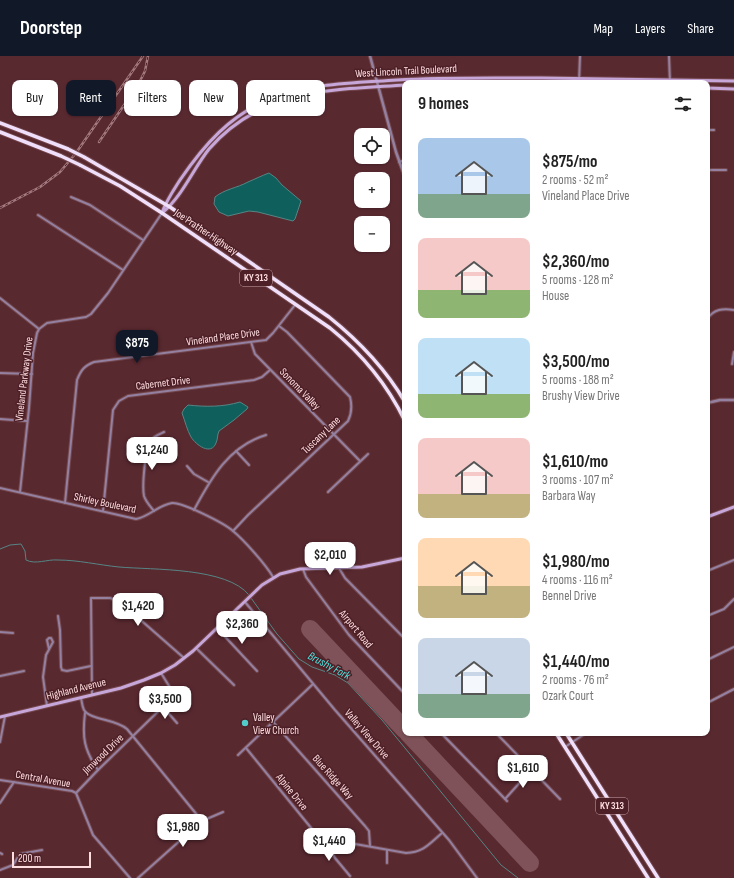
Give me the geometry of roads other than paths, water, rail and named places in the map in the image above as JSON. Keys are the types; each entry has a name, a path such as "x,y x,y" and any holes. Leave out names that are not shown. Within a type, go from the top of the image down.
{"highway":[{"name":"Joe Prather Highway","path":"0,123 68,149 170,207 329,317 345,330 358,341 383,369 402,397"},
{"name":"Joe Prather Highway","path":"0,132 61,156 120,186 296,304 330,328 358,354 382,383 401,412"},
{"name":"KY 313","path":"558,736 648,878"},
{"name":"KY 313","path":"568,736 658,878"}],"main road":[{"name":"West Lincoln Trail Boulevard","path":"405,80 448,77 579,78 624,80"},
{"name":"West Lincoln Trail Boulevard","path":"162,213 165,204 192,163 210,141 226,125 250,109 273,98 302,89 329,85 402,80"},
{"name":"West Lincoln Trail Boulevard","path":"710,81 734,81"},
{"name":"West Lincoln Trail Boulevard","path":"162,213 170,207 197,165 214,144 230,129 255,112 277,102 300,95 325,91 402,85"},
{"path":"710,88 734,89"},
{"path":"710,516 734,507"},
{"name":"Highland Avenue","path":"0,717 131,685 161,673 196,648 253,593 274,577 287,572 303,569 367,566 402,559"}],"street":[{"path":"370,56 377,87 402,170"},
{"path":"579,78 580,56"},
{"path":"669,56 670,80"},
{"path":"710,170 726,170"},
{"path":"70,197 90,205 143,240"},
{"name":"Vineland Parkway Drive","path":"20,492 35,339 40,329 52,321 86,317 91,314 108,293 162,213"},
{"path":"38,216 123,270"},
{"path":"0,298 40,329"},
{"name":"Vineland Place Drive","path":"65,503 77,380 81,370 94,362 266,340 273,334 296,304"},
{"path":"710,316 713,312 719,310 734,310"},
{"name":"Tuscany Lane","path":"233,531 348,421 350,416 352,403 350,397 287,332 279,326"},
{"name":"Sonoma Valley","path":"251,342 255,354 360,461"},
{"path":"732,364 734,352"},
{"name":"Cabernet Drive","path":"103,511 113,410 119,401 128,396 254,380 262,377 270,370"},
{"path":"0,373 32,374"},
{"path":"710,402 720,400 734,400"},
{"path":"0,419 27,421"},
{"path":"154,511 147,502 143,489 148,448 151,440 164,432"},
{"path":"194,510 208,482 218,469 236,451 252,439 266,435"},
{"path":"236,451 249,465"},
{"path":"328,492 368,454"},
{"path":"187,466 194,474 208,482"},
{"name":"Shirley Boulevard","path":"0,488 136,519 143,518 163,505 173,503 181,504 233,531 274,577"},
{"path":"710,570 734,560"},
{"path":"339,568 345,578 402,636"},
{"name":"Airport Road","path":"303,569 306,578 344,629 402,691"},
{"path":"92,695 91,598 110,598 119,601 184,658"},
{"path":"710,615 724,609 734,599"},
{"name":"Valley View Drive","path":"246,600 313,684 442,833 477,878"},
{"path":"58,616 60,623 62,670 69,671 92,666"},
{"path":"218,628 257,671"},
{"path":"0,632 13,633"},
{"path":"47,706 43,681 46,655 49,649 53,641 50,637 47,641 49,649"},
{"path":"710,659 734,647"},
{"path":"196,648 234,684"},
{"path":"0,676 24,671"},
{"name":"Jimwood Drive","path":"76,793 174,696 161,673"},
{"path":"238,755 313,684"},
{"path":"710,701 734,689"},
{"path":"81,698 85,712 83,729 84,742 90,757 98,770"},
{"path":"163,707 177,723"},
{"path":"85,712 93,716 121,724 133,736 202,820"},
{"path":"0,742 5,716"},
{"name":"Blue Ridge Way","path":"273,722 366,826 369,831 370,847"},
{"path":"444,736 507,801"},
{"path":"499,736 560,799"},
{"path":"565,747 581,736"},
{"name":"Alpine Drive","path":"246,748 316,834 321,838 406,853 416,852 424,848 442,833"},
{"path":"505,799 531,769"},
{"name":"Central Avenue","path":"0,780 72,791 76,793 93,835 130,878"},
{"path":"0,803 14,782"},
{"path":"138,878 202,820 224,812"},
{"path":"332,840 330,849 335,858 350,876"},
{"path":"0,870 13,865 20,854 42,850"},
{"path":"387,850 387,863"}],"water":[{"path":"269,173 301,201 293,221 258,212 249,211 228,216 219,212 214,204 215,197 223,192"},
{"path":"240,402 248,407 247,409 219,431 217,442 214,447 211,449 204,448 193,440 188,431 182,413 188,405 214,406"}],"waterway":[{"name":"Brushy Fork","path":"0,549 10,545 21,544 25,551 26,560 34,562 66,560 119,567 169,570 207,575 224,579 238,586 249,595"},
{"name":"Brushy Fork","path":"251,598 277,634 299,659 312,667 335,675 348,683 382,720 501,865 518,878"}],"railway":[{"path":"0,208 40,187 60,172 76,153 143,56"},
{"path":"99,142 139,83 145,71 148,56"}],"place":[{"name":"Valley View Church","path":"245,723"}]}
